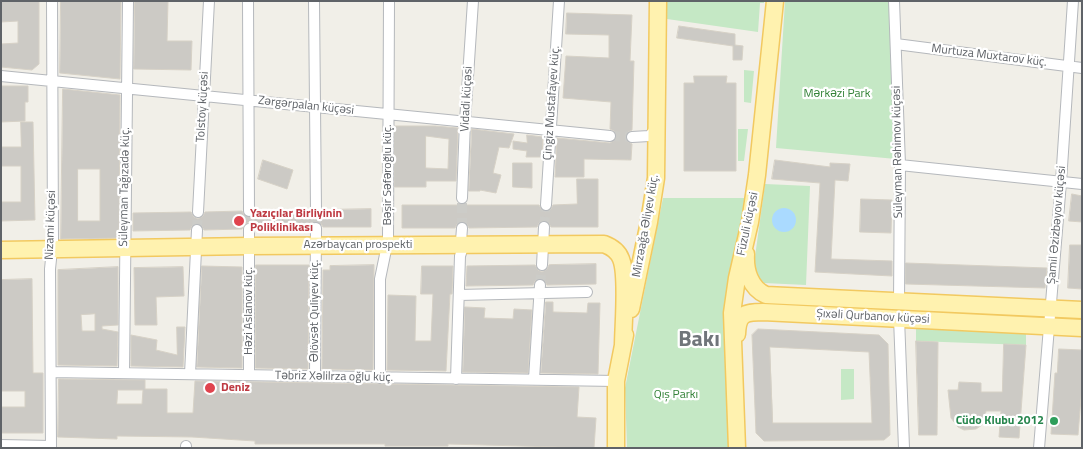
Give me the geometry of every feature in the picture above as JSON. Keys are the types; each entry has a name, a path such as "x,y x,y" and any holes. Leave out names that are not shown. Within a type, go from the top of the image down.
{"main road":[{"name":"Mirzəağa Əliyev küç.","path":"616,448 616,380 653,201 656,178 658,1"},
{"name":"Füzuli küçəsi","path":"737,448 732,313 737,278 750,222 763,129 775,1"},
{"name":"Şıxəli Qurbanov küçəsi","path":"750,222 746,268 752,282 762,293 770,296 1082,328"},
{"name":"Azərbaycan prospekti","path":"1,250 594,243 611,247 621,258 624,271 623,346"},
{"name":"Şıxəli Qurbanov küçəsi","path":"735,392 738,327 742,316 746,313 899,310 1082,310"}],"street":[{"name":"Nizami küçəsi","path":"51,446 52,1"},
{"name":"Süleyman Tağızadə küç.","path":"124,373 128,1"},
{"name":"Tolstoy küçəsi","path":"198,212 209,1"},
{"path":"248,1 248,211"},
{"path":"314,1 316,210"},
{"name":"Bəşir Səfəroğlu küç.","path":"380,378 380,280 388,245 389,1"},
{"name":"Vidadi küçəsi","path":"462,198 473,1"},
{"name":"Çingiz Mustafayev küç.","path":"546,205 559,1"},
{"name":"Süleyman Rəhimov küçəsi","path":"894,1 900,165 899,310 904,448"},
{"name":"Şamil Əzizbəyov küçəsi","path":"1039,448 1061,182 1073,1"},
{"name":"Murtuza Muxtarov küç.","path":"896,44 1082,68"},
{"name":"Zərgərpalan küçəsi","path":"1,76 610,136"},
{"path":"632,137 648,137 654,128 657,115"},
{"path":"900,165 1082,184"},
{"path":"542,265 544,227"},
{"name":"Əlövsət Quliyev küç.","path":"315,376 316,228"},
{"path":"456,379 460,253 463,248 460,245 462,241 462,228"},
{"name":"Həzi Aslanov küç.","path":"249,229 249,375"},
{"path":"190,374 197,230"},
{"path":"459,294 540,289 587,292"},
{"path":"534,380 540,289"},
{"name":"Təbriz Xəlilrza oğlu küç.","path":"51,372 616,380"},
{"path":"1,444 51,446"}],"green space":[{"path":"667,1 764,1 764,3 760,3 758,32 667,19"},
{"name":"Mərkəzi Park","path":"785,1 891,1 896,159 776,148"},
{"path":"744,70 754,71 751,103 744,102"},
{"path":"738,129 748,129 744,161 738,161"},
{"path":"765,184 810,186 806,285 764,283 759,278 754,264"},
{"name":"Qış Parkı","path":"663,198 747,198 729,448 627,448 625,388"},
{"path":"916,328 1026,333 1026,345 916,341"},
{"path":"841,369 854,369 854,399 841,400"}],"water":[{"path":"784,208 792,212 796,220 792,228 784,232 776,228 772,220 776,212"}],"building":[{"path":"1,1 39,1 39,64 32,70 1,67 1,44 18,43 18,21 1,22"},
{"path":"61,1 121,1 120,79 60,73"},
{"path":"135,1 168,1 167,41 192,41 191,70 134,69"},
{"path":"567,13 632,15 630,61 634,61 632,130 625,137 632,144 631,160 584,159 584,177 555,177 557,138 610,143 617,136 610,129 611,102 563,98 566,56 609,58 609,35 566,34"},
{"path":"679,26 735,34 735,45 743,46 742,60 733,60 733,46 677,38"},
{"path":"694,76 727,76 726,83 736,83 736,171 684,171 684,83 694,83"},
{"path":"1,86 28,86 28,102 25,102 25,121 1,122"},
{"path":"63,89 120,95 119,238 61,239","holes":["78,169 100,169 100,221 78,221"]},
{"path":"21,122 33,122 35,220 1,221 1,202 21,202 21,166 1,166 1,147 21,147"},
{"path":"395,126 458,128 456,181 426,181 426,187 395,187","holes":["426,136 449,139 448,169 426,168"]},
{"path":"472,129 514,134 509,148 499,147 493,173 501,175 496,193 480,190 469,191"},
{"path":"527,135 543,137 542,157 526,157 527,151 513,149 513,141 527,143"},
{"path":"263,160 293,170 287,189 258,179"},
{"path":"775,160 830,167 830,163 850,164 848,181 835,180 831,259 892,261 892,276 815,272 820,183 772,179"},
{"path":"513,163 532,163 532,188 513,187"},
{"path":"577,179 598,179 598,227 551,227 544,220 537,227 469,228 462,221 455,228 402,228 402,205 539,205 546,212 553,205 577,204"},
{"path":"1072,194 1082,196 1082,222 1069,221"},
{"path":"861,199 892,200 891,233 860,232"},
{"path":"371,209 371,227 323,227 320,222 316,221 310,224 309,228 256,229 253,223 249,222 243,225 242,229 204,230 197,223 190,230 133,231 133,213 191,212 198,219 205,212 242,211 245,217 250,218 255,215 256,211 309,210 312,216 317,217 322,214 323,210"},
{"path":"1070,245 1082,245 1082,289 1068,288"},
{"path":"906,263 1047,268 1045,288 906,284"},
{"path":"596,264 596,284 547,285 540,278 533,285 466,286 467,266 535,265 542,272 549,265"},
{"path":"256,265 309,265 308,369 256,368"},
{"path":"374,265 373,370 322,369 323,270 330,270 330,266"},
{"path":"202,266 242,267 242,368 197,367"},
{"path":"422,266 453,266 446,371 387,370 388,295 416,296 415,341 431,341 433,294 421,294"},
{"path":"118,267 118,325 102,326 102,329 118,332 117,366 58,365 58,270","holes":["95,314 95,331 82,331 81,315"]},
{"path":"183,267 184,296 156,297 157,325 135,325 134,268"},
{"path":"32,279 33,373 43,373 43,433 1,433 1,407 25,407 25,391 1,391 1,280"},
{"path":"546,302 553,302 553,312 587,313 588,303 600,303 598,374 541,373"},
{"path":"465,307 485,308 484,318 513,319 514,309 532,310 528,373 463,372"},
{"path":"177,327 185,327 183,367 131,366 131,335 157,340 156,350 177,355"},
{"path":"758,329 879,335 888,344 890,435 884,440 764,441 756,433 752,335","holes":["770,347 869,352 872,423 773,423"]},
{"path":"916,341 938,342 937,435 919,435"},
{"path":"1004,344 1026,345 1019,438 999,437 1001,411 986,411 982,425 976,429 964,430 958,427 951,418 948,390 958,390 959,382 981,383 981,392 1002,392"},
{"path":"1059,349 1082,350 1082,386 1078,435 1051,434 1055,373 1057,373"},
{"path":"59,379 145,380 145,389 167,389 167,413 193,413 195,381 579,387 577,417 596,418 594,448 448,444 448,446 385,446 385,444 255,444 255,441 192,437 117,436 117,439 58,437","holes":["118,390 143,390 142,404 117,404"]}],"tunnel":[{"path":"610,136 632,137"},
{"path":"462,198 462,228"},
{"path":"544,227 546,205"},
{"path":"316,210 316,228"},
{"path":"249,211 249,229"},
{"path":"197,230 198,212"},
{"path":"540,285 542,265"}],"place":[{"name":"Yazıçılar Birliyinin Poliklinikası","path":"239,221"},
{"name":"Deniz","path":"210,388"},
{"name":"Cüdo Klubu 2012","path":"1054,421"}],"district":[{"name":"Bakı","path":"699,341"}]}
